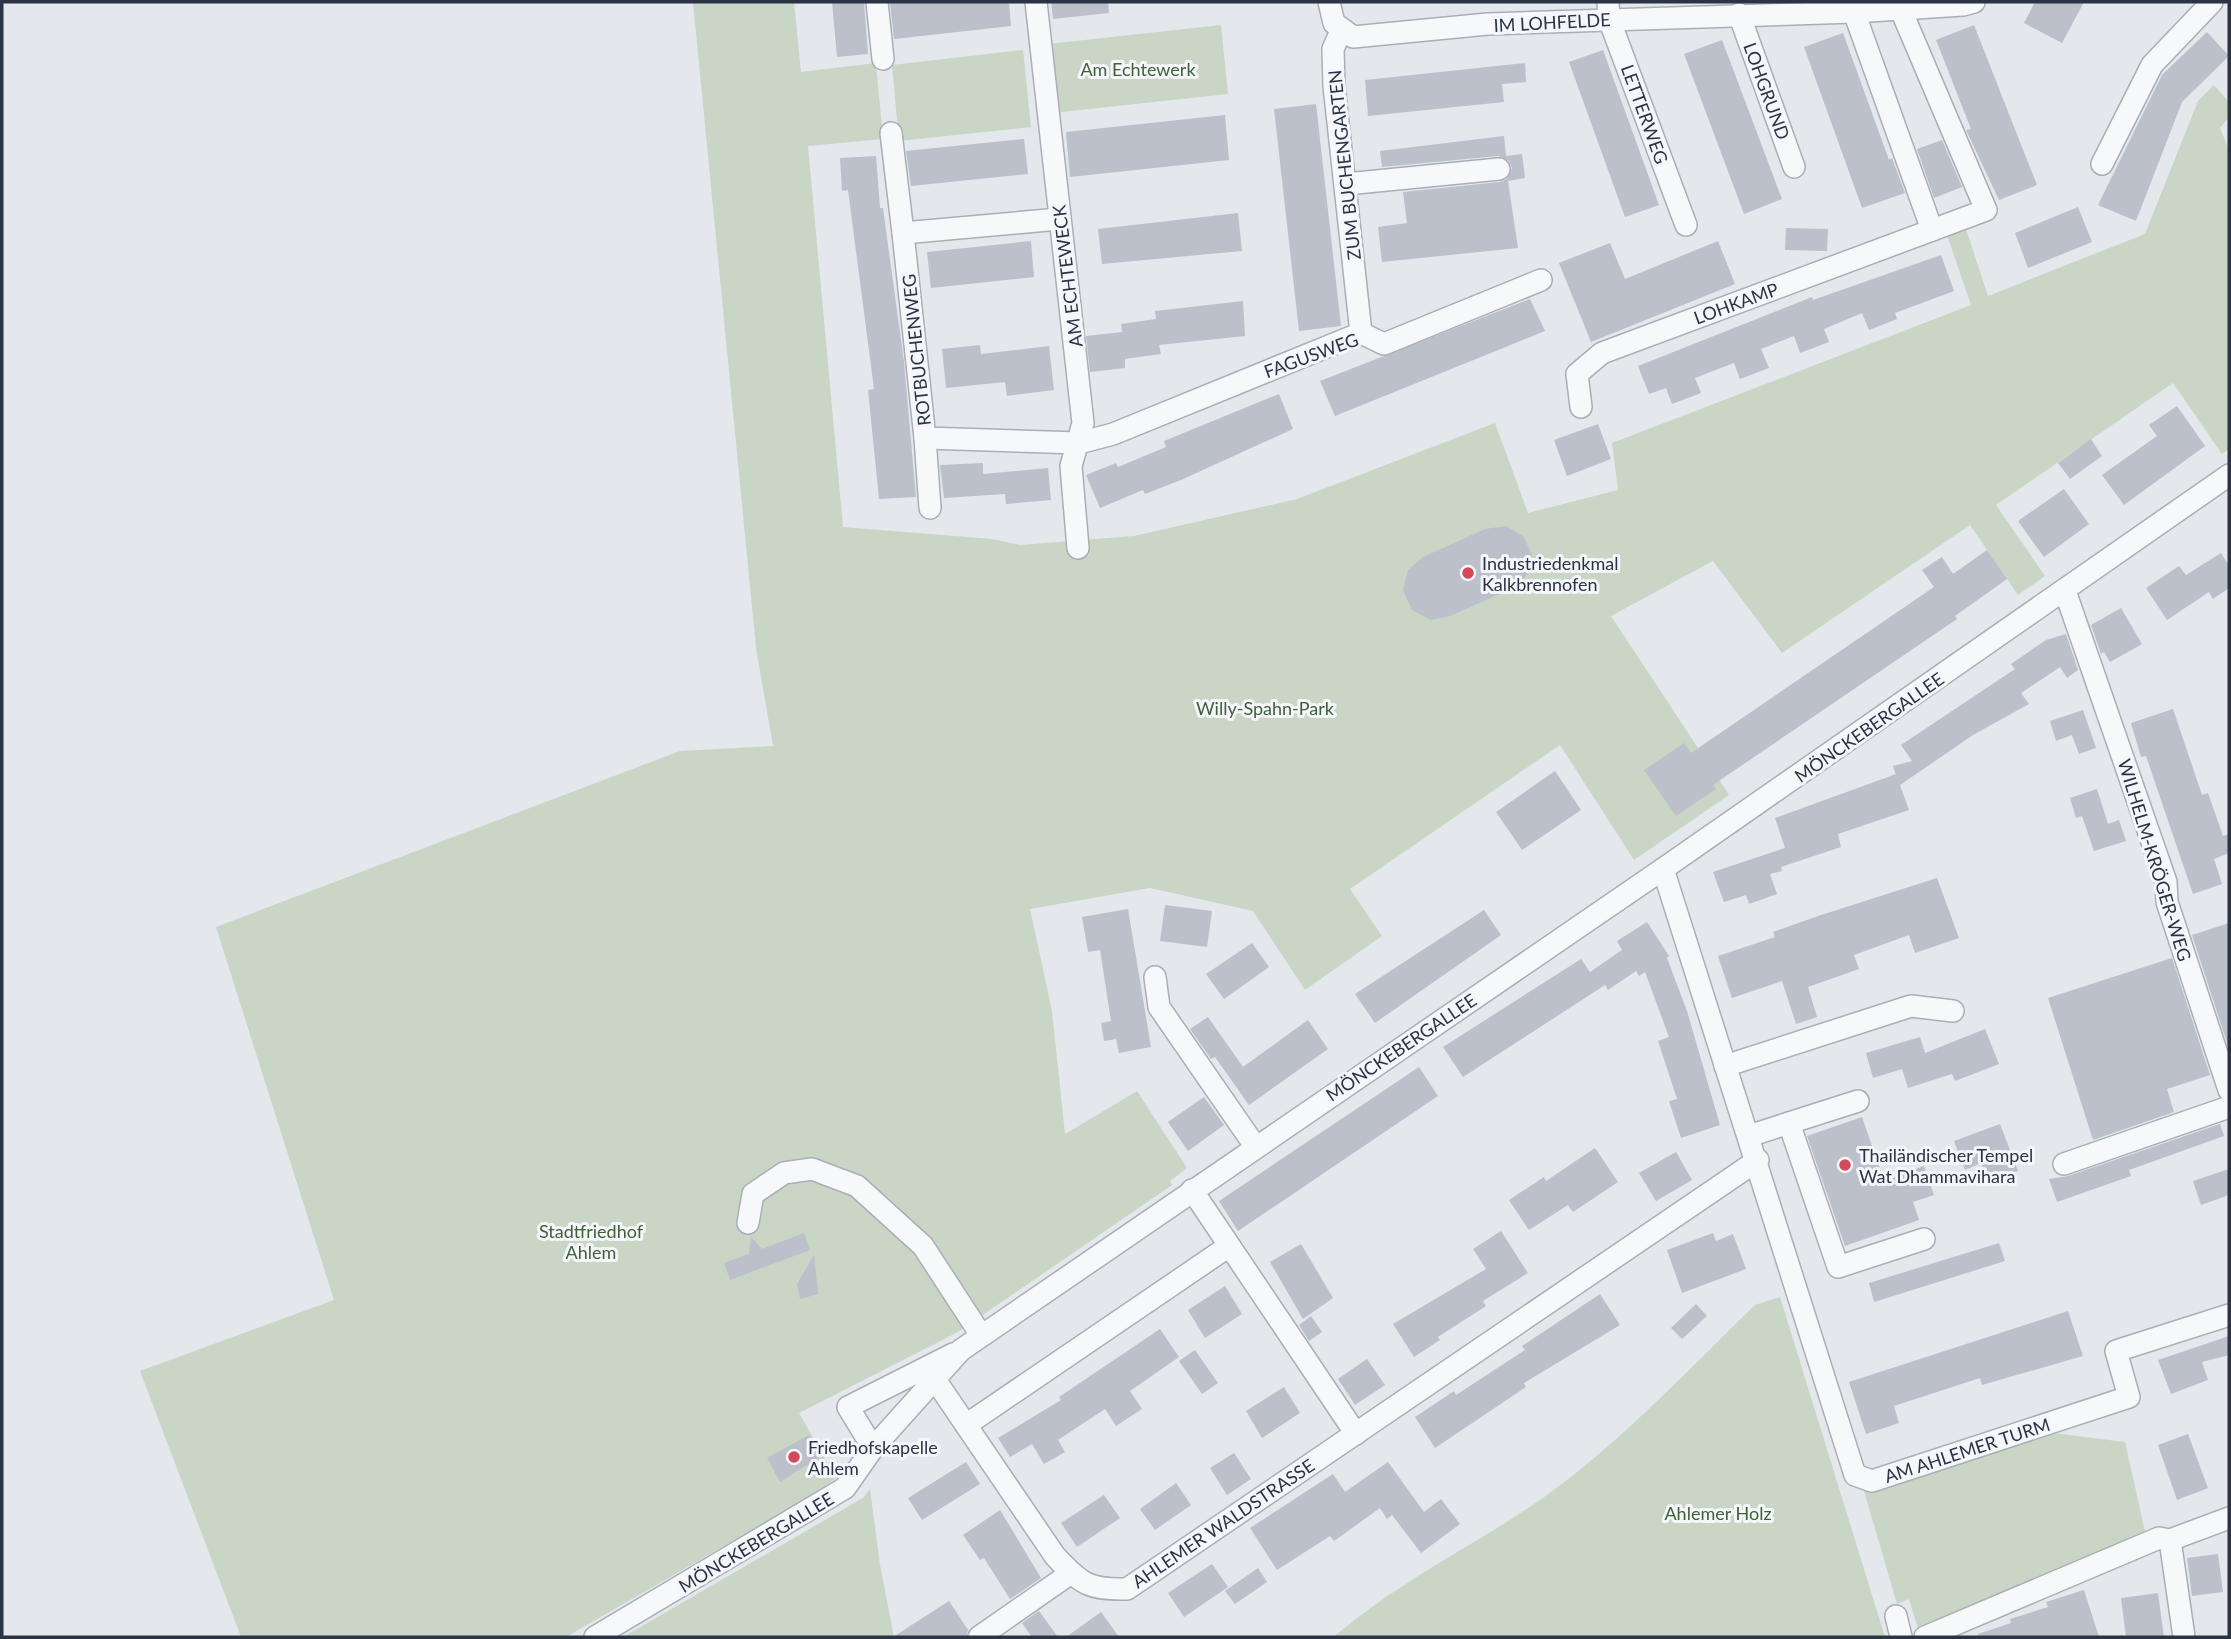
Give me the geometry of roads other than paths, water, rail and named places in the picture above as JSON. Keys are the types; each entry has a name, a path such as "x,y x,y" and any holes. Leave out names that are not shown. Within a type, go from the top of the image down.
{"street":[{"path":"877,2 883,59"},
{"name":"AM ECHTEWECK","path":"1036,2 1081,406 1079,443 1072,466 1078,548"},
{"path":"1329,2 1331,18 1341,31"},
{"name":"IM LOHFELDE","path":"1341,31 1353,37 1608,10 1739,14 1784,7 1854,12 1975,2"},
{"path":"2102,164 2152,65 2212,2"},
{"name":"LETTERWEG","path":"1608,10 1686,225"},
{"name":"LOHKAMP","path":"1581,407 1577,374 1602,353 1986,210 1901,10"},
{"path":"1854,12 1932,230"},
{"name":"LOHGRUND","path":"1739,14 1794,167"},
{"name":"ZUM BUCHENGARTEN","path":"1341,31 1333,49 1334,86 1361,333"},
{"name":"ROTBUCHENWEG","path":"891,133 925,438 1079,443"},
{"path":"1346,184 1499,169"},
{"path":"903,233 1059,219"},
{"name":"FAGUSWEG","path":"1079,443 1113,434 1361,333 1384,344 1541,280"},
{"path":"925,438 930,508"},
{"name":"MÖNCKEBERGALLEE","path":"595,1637 845,1488 873,1448 936,1381 961,1350 981,1335 1663,870 2229,475"},
{"name":"WILHELM-KRÖGER-WEG","path":"2065,592 2166,882 2167,902 2229,1090"},
{"name":"AM AHLEMER TURM","path":"1663,870 1758,1160 1855,1475 1872,1481 2129,1397 2116,1351 2229,1315"},
{"path":"1155,977 1159,1007 1255,1146"},
{"path":"1725,1066 1911,1006 1953,1011"},
{"path":"1749,1136 1858,1101"},
{"path":"2064,1164 2229,1107"},
{"path":"1789,1123 1838,1267 1924,1239"},
{"name":"AHLEMER WALDSTRASSE","path":"936,1381 1055,1556 1071,1573 1097,1590 1127,1589 1758,1160"},
{"path":"748,1223 753,1194 784,1173 811,1169 857,1186 900,1221 923,1246 981,1335"},
{"path":"1192,1189 1356,1434"},
{"path":"966,1425 1229,1246"},
{"path":"873,1448 848,1407 961,1350"},
{"path":"1925,1637 2159,1538 2170,1540 2229,1518"},
{"path":"2170,1540 2184,1637"},
{"path":"979,1637 1071,1573"},
{"path":"1896,1616 1901,1637"}],"place":[{"name":"Industriedenkmal Kalkbrennofen","path":"1468,573"},
{"name":"Thailändischer Tempel Wat Dhammavihara","path":"1845,1165"},
{"name":"Friedhofskapelle Ahlem","path":"794,1457"}],"park label":[{"name":"Am Echtewerk","path":"1138,69"},
{"name":"Willy-Spahn-Park","path":"1265,708"},
{"name":"Stadtfriedhof Ahlem","path":"591,1241"},
{"name":"Ahlemer Holz","path":"1718,1513"}]}
